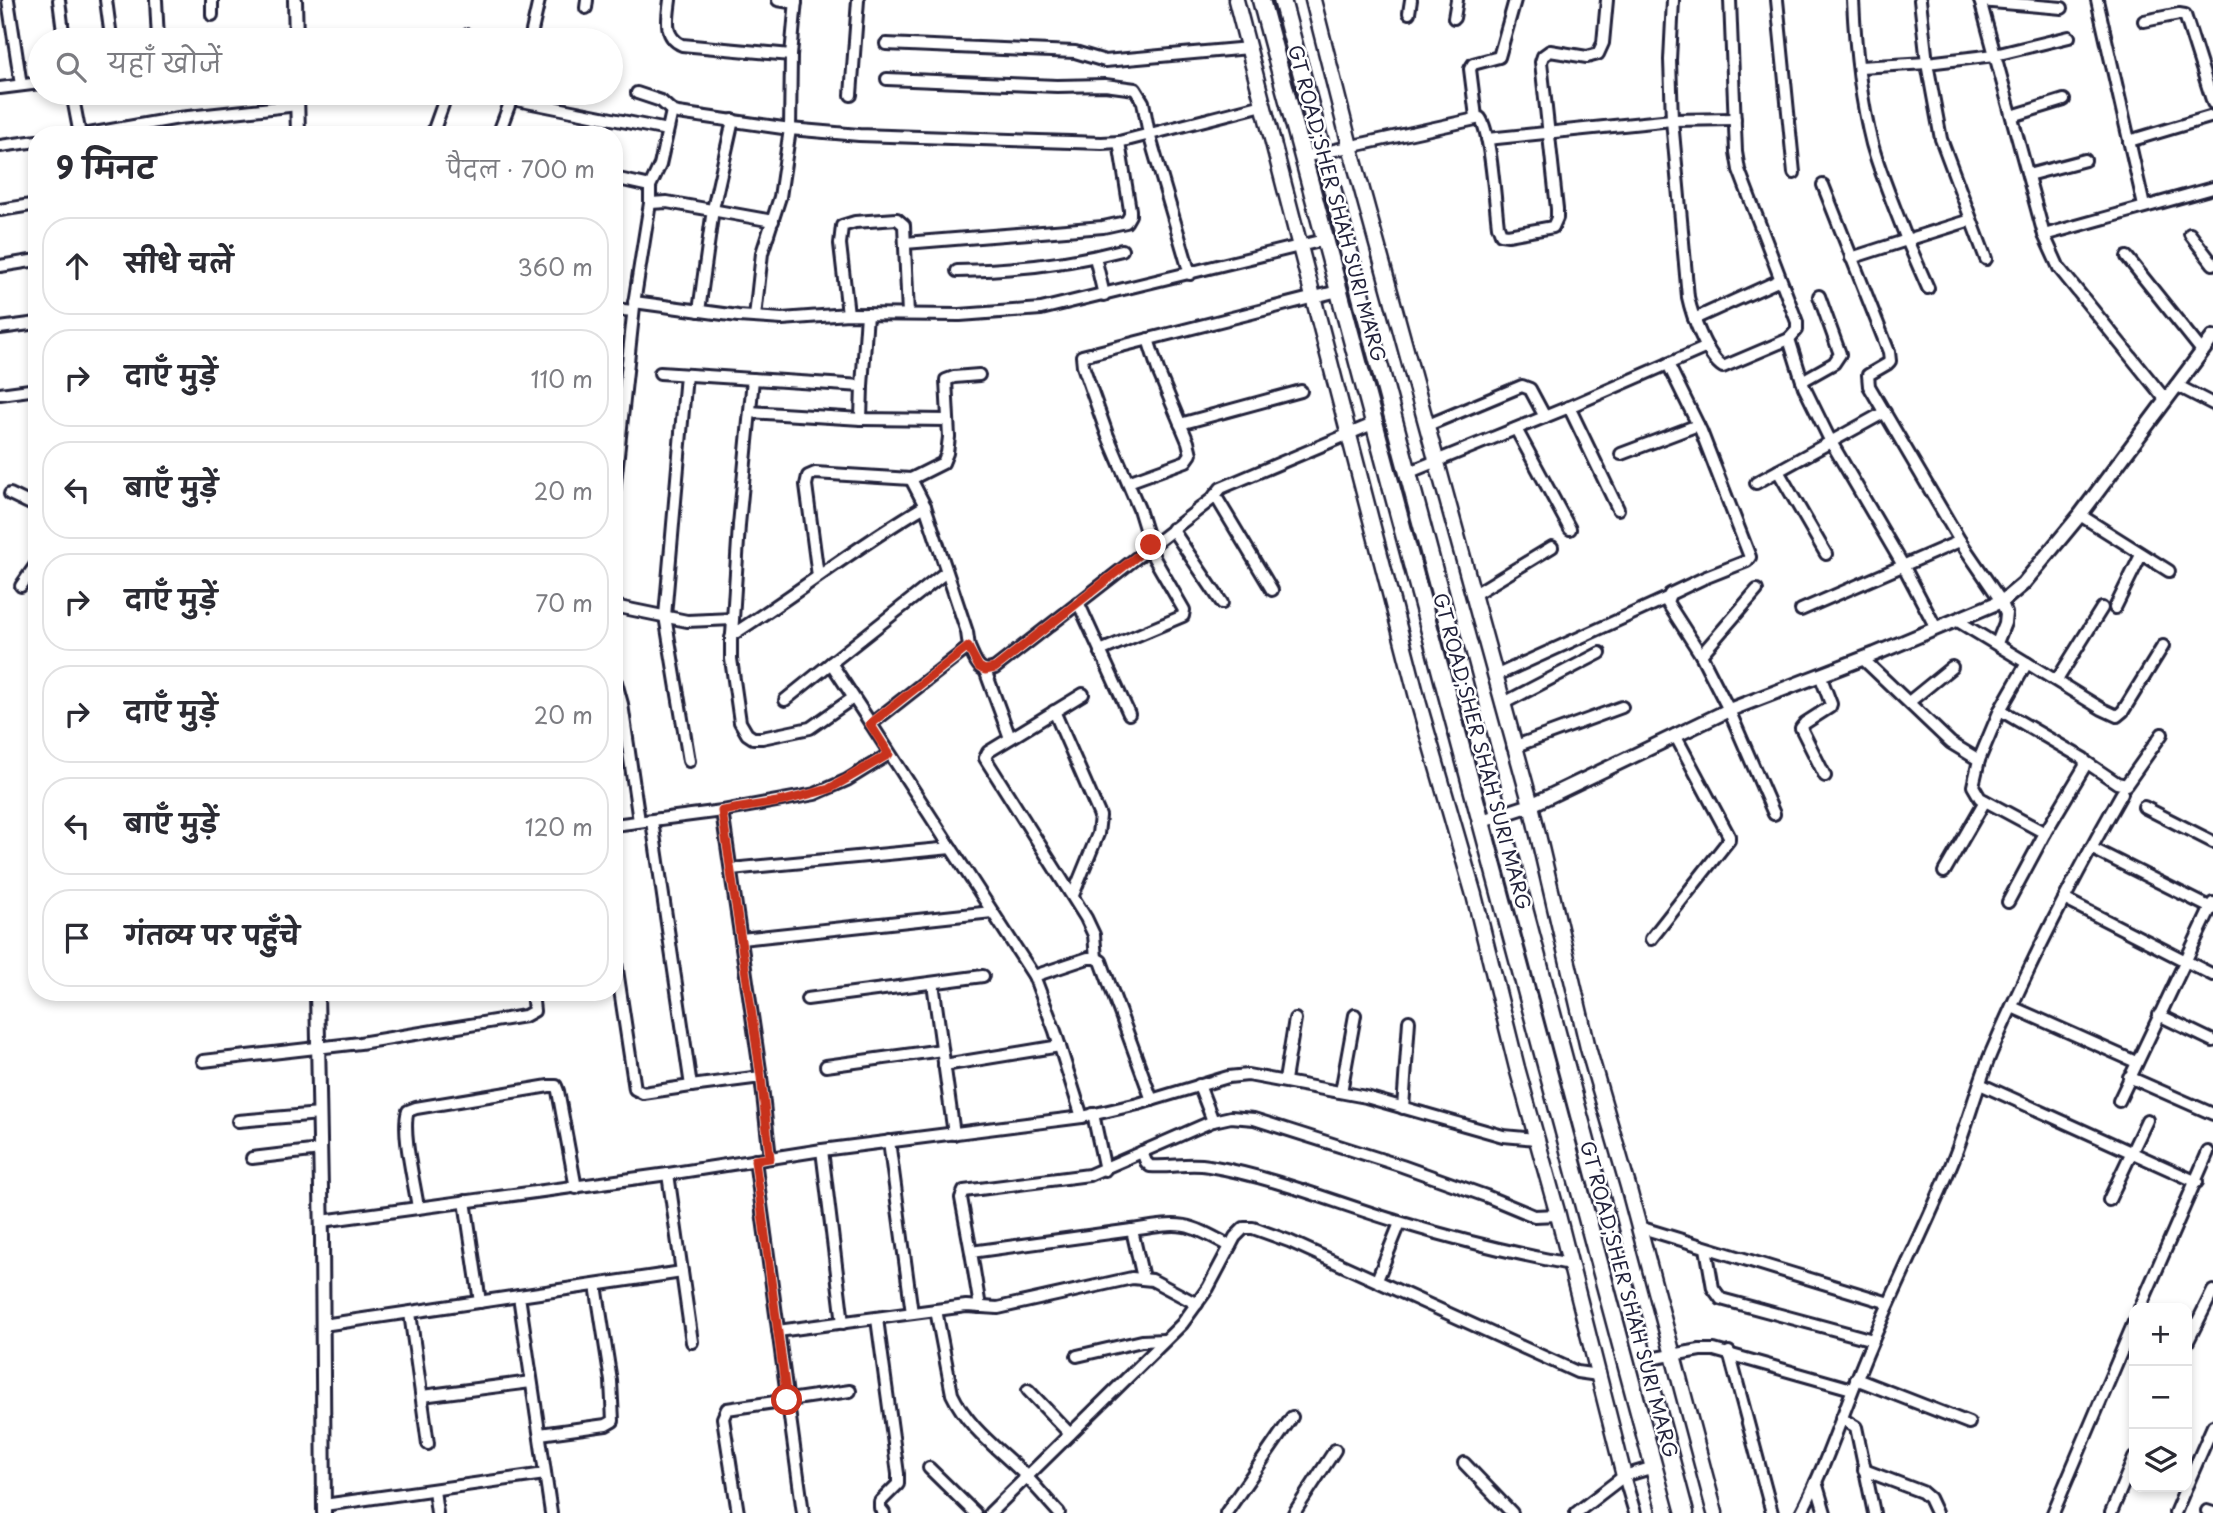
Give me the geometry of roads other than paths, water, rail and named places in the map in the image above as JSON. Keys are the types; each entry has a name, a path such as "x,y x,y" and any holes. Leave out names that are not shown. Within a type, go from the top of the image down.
{"main road":[{"path":"1236,0 1418,701 1474,895 1624,1476"},
{"name":"GT ROAD;SHER SHAH SURI MARG","path":"1261,0 1666,1513"},
{"name":"GT ROAD;SHER SHAH SURI MARG","path":"1282,0 1685,1513"},
{"path":"1314,0 1350,146 1531,805 1588,1048 1674,1354 1715,1513"}],"street":[{"path":"8,0 21,85"},
{"path":"59,0 62,28"},
{"path":"106,0 110,28"},
{"path":"156,0 157,28"},
{"path":"212,0 212,15"},
{"path":"295,0 296,28"},
{"path":"533,28 539,0"},
{"path":"670,0 668,31 676,42 690,46 791,55"},
{"path":"755,317 762,253 783,186 790,129 791,55 796,1 778,0"},
{"path":"851,94 859,0"},
{"path":"1409,13 1411,0"},
{"path":"1454,18 1457,0"},
{"path":"1476,117 1470,69 1473,64 1499,57 1515,0"},
{"path":"1303,157 1476,117 1483,121 1501,233 1505,235 1546,229 1556,224 1543,56 1550,51 1587,57 1598,54 1603,43 1607,0"},
{"path":"1673,0 1670,60 1672,120 1688,297 1694,319 1707,347 1718,365 1723,367 1789,339 1797,330 1797,322 1739,170 1730,0"},
{"path":"1777,0 1794,173"},
{"path":"1853,0 1860,67 1873,145 1907,240 1928,288"},
{"path":"1920,0 1927,63 1941,139 1986,259"},
{"path":"2097,0 2144,206"},
{"path":"2062,8 1980,1 2044,235 2059,268 2165,399"},
{"path":"2144,21 2185,15 2213,103"},
{"path":"1860,67 1995,55 2069,37"},
{"path":"886,44 1075,52 1105,61 1249,48"},
{"path":"887,79 1131,87 1141,97 1149,134 1190,274"},
{"path":"0,88 28,84"},
{"path":"637,93 661,101 672,111 790,129 833,134 1045,142 1119,142 1263,105"},
{"path":"2012,116 2064,100"},
{"path":"75,105 79,126"},
{"path":"133,126 260,105"},
{"path":"298,105 298,126"},
{"path":"435,126 443,105"},
{"path":"501,126 510,105"},
{"path":"554,105 667,130"},
{"path":"623,385 650,203 650,186 660,165 672,111"},
{"path":"2129,141 2213,116"},
{"path":"1486,139 1672,120 1735,119"},
{"path":"699,311 713,209 733,120"},
{"path":"0,146 28,142"},
{"path":"905,243 1103,227 1126,222 1130,210 1119,142"},
{"path":"2028,175 2085,160"},
{"path":"623,180 650,186"},
{"path":"1823,185 1889,352 1890,361 1869,374 1869,386 1960,541 2001,601 2006,613 1997,643"},
{"path":"2044,235 2213,188"},
{"path":"650,203 667,202 773,220"},
{"path":"0,210 28,205"},
{"path":"848,314 840,244 842,226 855,222 900,220 904,225 908,314"},
{"path":"1851,258 1971,220"},
{"path":"2190,234 2213,264"},
{"path":"623,308 699,311 782,319 848,314 960,315 1041,309 1324,240"},
{"path":"957,271 1031,266 1095,257 1122,250"},
{"path":"1095,257 1104,295"},
{"path":"2127,257 2202,351"},
{"path":"0,266 28,261"},
{"path":"1694,319 1780,280"},
{"path":"1100,651 1184,614 1183,606 1154,558 1081,358 1083,355 1338,291"},
{"path":"1802,381 1834,363 1840,354 1819,296"},
{"path":"861,419 867,314"},
{"path":"0,328 28,324"},
{"path":"1479,822 1531,805 1729,710 1863,659 2001,601 2023,584 2080,515 2213,337"},
{"path":"1128,482 1189,460 1191,452 1159,373 1149,339"},
{"path":"1789,339 1802,381 1831,442 1904,567 1936,628"},
{"path":"1407,472 1569,407 1707,347"},
{"path":"1495,676 1667,598 1704,578 1749,560 1698,425 1668,365"},
{"path":"660,373 862,386"},
{"path":"686,374 665,616 689,761"},
{"path":"818,576 806,485 809,475 815,473 911,479 945,460 949,437 946,380 979,375"},
{"path":"753,379 731,659 740,722 747,734 753,738 810,728 853,698"},
{"path":"2176,385 2213,404"},
{"path":"1428,425 1522,386 1530,389 1545,417"},
{"path":"0,394 28,391"},
{"path":"1181,424 1301,391"},
{"path":"1569,407 1618,509"},
{"path":"1756,483 1885,411"},
{"path":"750,412 861,419 948,420"},
{"path":"985,670 1000,665 1231,483 1375,423"},
{"path":"1621,454 1698,425"},
{"path":"1516,429 1570,528"},
{"path":"1778,471 1826,554"},
{"path":"911,479 925,506 967,632 968,647 979,667 985,670 1010,738"},
{"path":"10,494 28,503"},
{"path":"1215,495 1272,590"},
{"path":"732,635 752,624 848,554 925,506"},
{"path":"2080,515 2169,571"},
{"path":"1172,529 1222,603"},
{"path":"1801,610 1960,541"},
{"path":"1474,595 1552,547"},
{"path":"2115,608 2141,555"},
{"path":"785,700 946,572"},
{"path":"21,586 28,576"},
{"path":"1701,655 1757,590"},
{"path":"1667,598 1701,655 1729,710 1774,814"},
{"path":"1077,602 1129,714"},
{"path":"623,608 687,621 733,618"},
{"path":"2057,680 2102,608"},
{"path":"1956,620 2117,716 2123,711 2163,646"},
{"path":"870,724 968,647"},
{"path":"1502,704 1600,653"},
{"path":"1863,659 1951,743 1979,760"},
{"path":"831,663 1034,976 1105,1170"},
{"path":"2027,663 2000,710 1979,760 1973,786 1974,792 1985,801 2045,833"},
{"path":"1909,702 1952,667"},
{"path":"1820,675 1830,707 1801,727 1825,776"},
{"path":"1083,694 988,752 985,755 986,763 1073,895 1090,926 1096,958 1103,964 1152,1100"},
{"path":"1514,747 1622,708"},
{"path":"2000,710 2084,758 2117,783 2126,785 2162,734"},
{"path":"623,711 639,821"},
{"path":"1054,711 1100,816 1098,834 1073,895"},
{"path":"1651,939 1729,840 1675,735"},
{"path":"623,824 783,801 829,789 889,754"},
{"path":"2008,902 2086,762"},
{"path":"1801,1513 1889,1303 1952,1165 1980,1084 2012,1006 2064,899 2122,793"},
{"path":"1944,872 1985,801"},
{"path":"2144,807 2213,842"},
{"path":"722,811 761,1077 770,1158"},
{"path":"652,821 691,1086"},
{"path":"731,869 950,848"},
{"path":"2091,848 2212,907 2119,1101"},
{"path":"2064,899 2213,975"},
{"path":"741,939 992,912"},
{"path":"1034,976 1088,958 1096,958"},
{"path":"807,999 983,976"},
{"path":"933,983 954,1134"},
{"path":"317,1001 324,1509 545,1474"},
{"path":"203,1061 360,1043 489,1023 529,1015 534,1011 533,1001"},
{"path":"622,1001 635,1089 643,1093 761,1077"},
{"path":"2012,1006 2136,1062"},
{"path":"1341,1091 1355,1015"},
{"path":"2160,1015 2213,1041"},
{"path":"1285,1080 1295,1019"},
{"path":"1403,1108 1409,1021"},
{"path":"944,1065 1060,1046"},
{"path":"826,1066 942,1050"},
{"path":"322,1221 576,1188 822,1150 1087,1115 1152,1100 1242,1074 1341,1091 1491,1133 1537,1139"},
{"path":"2129,1077 2213,1114"},
{"path":"1980,1084 2197,1182"},
{"path":"1199,1085 1213,1121"},
{"path":"418,1208 407,1132 406,1116 409,1110 549,1086 556,1086 558,1091 576,1188"},
{"path":"238,1121 320,1114"},
{"path":"980,1307 961,1198 964,1191 1072,1179 1105,1170 1213,1121 1231,1117 1254,1119 1402,1166 1534,1216 1558,1215"},
{"path":"2109,1200 2147,1120"},
{"path":"888,1141 912,1313"},
{"path":"252,1158 320,1150"},
{"path":"822,1150 843,1323"},
{"path":"1142,1152 1150,1166 1201,1164 1232,1170 1328,1198 1400,1223 1494,1248 1570,1264"},
{"path":"2142,1303 2208,1152"},
{"path":"755,1160 803,1513"},
{"path":"668,1174 692,1342"},
{"path":"465,1201 480,1302"},
{"path":"1377,1280 1400,1223"},
{"path":"971,1252 1167,1224 1187,1225 1230,1246"},
{"path":"1639,1227 1889,1303"},
{"path":"990,1513 1182,1324 1197,1304 1241,1229 1254,1228 1377,1280 1577,1372 1592,1376 1598,1374"},
{"path":"1132,1230 1143,1278"},
{"path":"1706,1248 1713,1288 1721,1299 1873,1340"},
{"path":"323,1325 682,1272"},
{"path":"778,1331 936,1310 1008,1306 1118,1281 1143,1278 1197,1304"},
{"path":"540,1434 606,1425 613,1420 611,1381 596,1285"},
{"path":"2192,1333 2213,1291"},
{"path":"519,1296 551,1513"},
{"path":"936,1310 957,1404 976,1429 1026,1476 1059,1513"},
{"path":"410,1312 428,1444"},
{"path":"877,1319 898,1474 898,1484 880,1502 884,1513"},
{"path":"2053,1513 2129,1334"},
{"path":"1077,1356 1142,1341 1164,1340"},
{"path":"1644,1360 1700,1350 1729,1353 1854,1384 1969,1423"},
{"path":"1729,1353 1772,1513"},
{"path":"422,1396 531,1382"},
{"path":"738,1513 724,1413 734,1406 850,1391"},
{"path":"1028,1391 1070,1434"},
{"path":"1226,1513 1292,1417"},
{"path":"1841,1418 1856,1427 1874,1513"},
{"path":"2192,1472 2213,1426"},
{"path":"1294,1513 1335,1450"},
{"path":"2201,1451 2213,1456"},
{"path":"1464,1463 1512,1513"},
{"path":"1576,1513 1624,1476 1654,1467"},
{"path":"929,1468 975,1513"},
{"path":"1864,1470 1922,1492 1929,1498 1936,1513"},
{"path":"2111,1513 2129,1470"},
{"path":"1624,1476 1635,1513"},
{"path":"1816,1482 1825,1513"},
{"path":"434,1490 437,1513"},
{"path":"2175,1513 2184,1492"}]}
